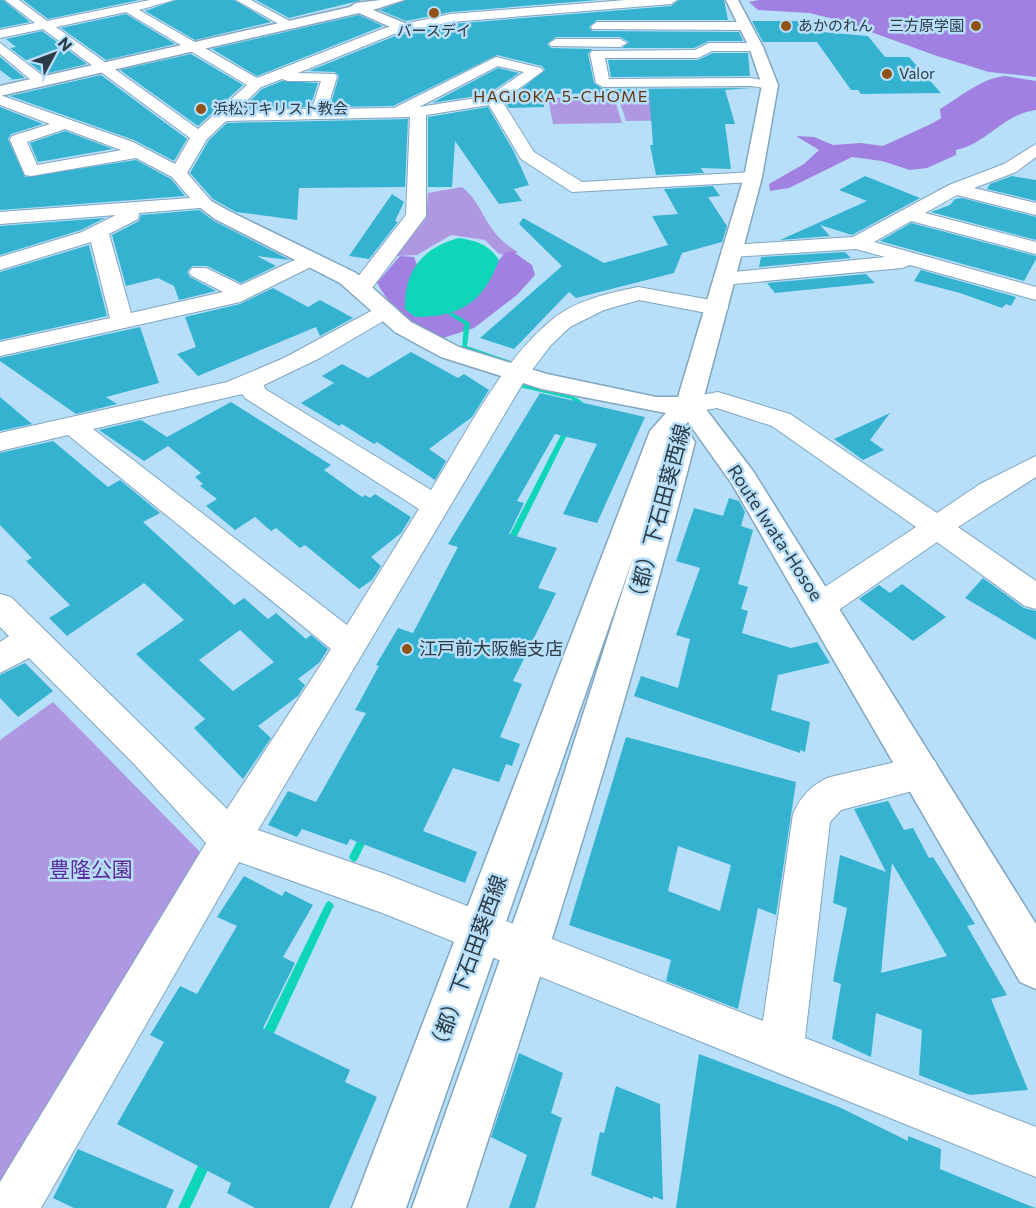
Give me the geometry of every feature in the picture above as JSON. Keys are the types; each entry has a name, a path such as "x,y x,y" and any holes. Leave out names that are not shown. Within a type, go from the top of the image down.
{"street":[{"path":"11,0 199,137"},
{"path":"0,34 168,0"},
{"path":"242,0 291,25"},
{"path":"340,0 402,27"},
{"path":"0,92 398,0"},
{"path":"178,173 199,137 256,84 402,27 451,18 570,13 670,0"},
{"path":"622,5 632,26"},
{"path":"128,8 256,84"},
{"path":"584,27 745,20"},
{"path":"556,44 745,20"},
{"path":"745,20 698,54 597,54 603,83 770,84"},
{"path":"689,405 753,177 770,84 745,20"},
{"path":"0,47 42,82"},
{"path":"660,54 670,82"},
{"path":"219,116 396,113 418,112 493,100 536,71 496,61 396,113"},
{"path":"273,77 330,77 318,114"},
{"path":"0,100 139,152 178,173 204,203 222,215 312,259 361,287 384,311 404,327 434,344 515,375 656,405 689,405 718,400 771,415 845,462 1036,597"},
{"path":"493,100 501,108 527,154 578,188 753,177"},
{"path":"361,287 416,216 418,112"},
{"path":"65,124 18,140 31,171 139,152"},
{"path":"857,243 955,189 1010,168 1036,149"},
{"path":"1010,168 1036,174"},
{"path":"955,189 1036,209"},
{"path":"0,219 204,203"},
{"path":"0,264 98,231 143,208"},
{"path":"910,215 1036,248"},
{"path":"98,231 122,322"},
{"path":"731,251 857,243 1036,294"},
{"path":"13,1208 230,840 515,375 543,340 562,322 596,305 638,293 721,294 895,264 907,257"},
{"path":"0,349 241,293 312,259"},
{"path":"199,272 241,293"},
{"path":"0,442 251,382 310,354 384,311"},
{"path":"251,382 255,393 435,506"},
{"name":"Route Iwata-Hosoe","path":"689,405 743,478 822,605 1036,966"},
{"name":"（都）下石田葵西線","path":"379,1208 664,431 689,405"},
{"name":"（都）下石田葵西線","path":"439,1208 527,951 648,566 689,405"},
{"path":"72,425 351,646"},
{"path":"822,605 990,491 1036,465"},
{"path":"0,606 15,649 148,753 230,840 385,894 1036,1152"},
{"path":"782,1051 812,813 830,795 922,773"}],"green space":[{"path":"685,96 697,120 626,121 618,97"},
{"path":"614,97 622,123 553,124 548,98"},
{"path":"462,187 476,202 491,228 518,252 509,257 498,253 485,240 451,235 417,255 396,256 426,218 428,193"},
{"name":"豊隆公園","path":"53,702 205,857 0,1182 0,740"}],"shaded area":[{"path":"759,0 1036,0 1036,77 989,72 937,56 838,20 809,13 758,10 749,2"},
{"path":"1005,76 1036,81 1036,110 1014,117 977,142 956,150 956,155 927,168 910,170 882,161 852,157 789,188 770,191 769,184 804,164 819,150 796,136 814,137 833,145 861,143 883,146 941,118 940,109 971,89 988,80"},
{"path":"459,238 482,244 491,250 499,260 493,275 468,305 445,314 415,317 405,309 408,283 412,272 425,255 446,242"},
{"path":"512,251 532,265 535,275 517,295 474,328 443,338 405,316 390,302 377,283 400,256 414,257 418,267 479,284 505,253"}],"building":[{"path":"0,0 3,0 30,22 0,28"},
{"path":"23,0 139,0 48,19"},
{"path":"176,0 234,0 271,22 195,40 145,11"},
{"path":"256,0 362,0 289,18"},
{"path":"406,0 598,0 451,12 406,21 380,10"},
{"path":"679,0 724,0 728,20 597,20 589,27 592,31 739,32 743,41 709,41 694,48 622,48 629,42 620,37 556,37 547,44 551,48 592,49 588,54 594,83 603,89 751,88 725,90 735,124 725,124 731,169 701,168 704,173 656,175 650,145 653,145 649,93 543,94 544,107 509,108 505,102 545,70 542,66 497,55 393,106 330,107 339,76 335,72 309,71 395,36 451,24 671,6"},
{"path":"126,14 175,44 106,60 61,28"},
{"path":"359,15 383,26 257,76 212,49"},
{"path":"752,21 814,21 822,32 868,36 885,57 909,57 941,93 861,94 858,90 851,90 817,42 763,42"},
{"path":"42,31 87,64 44,74 10,48 16,47 6,39"},
{"path":"713,53 748,53 750,76 611,77 608,60 698,60"},
{"path":"191,54 243,85 198,126 120,70"},
{"path":"0,57 25,78 8,80 12,79 0,70"},
{"path":"498,68 519,73 488,94 432,103"},
{"path":"101,75 187,139 174,161 134,140 10,96"},
{"path":"282,81 318,83 310,107 242,109 262,89"},
{"path":"0,107 43,124 11,134 8,139 25,177 136,160 171,179 185,196 0,210"},
{"path":"488,107 514,152 529,185 514,189 522,201 499,204 455,141 452,187 428,187 428,117"},
{"path":"408,119 405,187 299,188 297,220 236,212 213,199 190,173 209,140 227,123"},
{"path":"65,131 113,149 38,162 30,143"},
{"path":"865,176 920,198 852,235 820,225 830,236 780,240 867,201 839,190"},
{"path":"1012,176 1036,180 1036,201 987,189 990,184"},
{"path":"713,186 720,196 708,197 727,226 722,242 682,253 674,273 576,298 569,292 514,349 480,338 562,266 519,224 523,218 604,263 668,245 652,216 678,214 664,189"},
{"path":"392,194 404,202 395,221 398,222 369,259 349,256"},
{"path":"962,198 1036,217 1036,240 931,212 950,205 955,199"},
{"path":"199,210 214,221 290,260 257,256 276,266 241,283 207,266 192,266 187,272 190,277 216,291 179,300 174,286 158,278 126,286 112,235 139,221 141,215"},
{"path":"105,218 81,230 0,255 0,226"},
{"path":"911,223 1036,256 1036,259 1024,281 880,241"},
{"path":"89,245 107,316 0,340 0,272"},
{"path":"845,252 851,258 759,267 761,257"},
{"path":"921,270 1016,297 1011,306 1006,304 1002,308 960,293 914,281"},
{"path":"866,274 875,283 775,293 767,283"},
{"path":"273,288 308,307 320,300 353,318 320,336 316,327 198,376 177,354 196,347 185,317 240,304"},
{"path":"140,327 159,383 106,397 117,404 76,414 0,361 0,358"},
{"path":"411,352 458,378 464,374 489,390 472,417 429,449 446,461 435,480 377,442 374,444 301,403 334,383 322,376 342,364 368,378"},
{"path":"540,393 645,417 597,523 563,514 597,444 555,434 517,501 524,503 509,534 557,548 538,588 556,593 513,681 522,684 500,737 520,744 512,766 506,764 499,782 453,768 423,831 477,852 465,883 350,839 347,845 302,829 297,837 268,825 288,791 316,802 366,713 355,710 379,666 376,665 398,628 413,633 458,547 448,544"},
{"path":"0,397 32,424 0,431"},
{"path":"231,402 331,465 324,470 362,497 365,495 370,498 375,494 411,517 401,533 371,557 381,566 372,580 359,589 305,545 300,548 276,528 271,531 255,517 235,530 206,506 217,499 200,486 203,484 195,477 201,473 168,446 144,461 99,430 141,420 167,437"},
{"path":"890,413 870,440 884,450 863,460 834,439"},
{"path":"53,441 108,487 120,480 160,513 143,522 234,605 244,598 268,619 276,613 306,639 311,635 328,649 319,663 298,679 305,685 298,696 258,726 271,738 243,779 194,728 205,719 136,654 184,620 144,583 67,636 49,618 70,605 26,561 32,558 0,525 0,453","holes":["240,630 274,662 233,691 199,660"]},
{"path":"729,498 739,501 745,512 741,526 753,530 738,584 748,587 741,609 748,611 742,633 791,648 817,642 830,663 778,675 771,710 810,722 805,752 800,750 800,753 634,696 641,676 678,688 690,639 676,635 700,568 676,561 694,508 723,516"},
{"path":"983,578 1024,608 1036,611 1036,640 965,598"},
{"path":"902,584 946,617 913,641 859,599 879,585 890,593"},
{"path":"25,663 53,691 18,717 0,698 0,675"},
{"path":"626,737 796,782 776,915 758,908 738,1009 666,981 671,960 569,925","holes":["678,846 731,865 720,911 668,891"]},
{"path":"888,801 904,830 913,828 929,858 933,857 975,924 967,926 1007,995 991,999 1028,1090 970,1095 919,1075 922,1030 876,1013 871,1057 832,1039 841,984 833,981 847,908 833,903 840,855 886,872 854,809","holes":["892,863 947,956 881,973"]},
{"path":"244,876 282,896 285,891 313,905 283,957 295,963 263,1028 350,1070 345,1082 377,1097 329,1208 255,1208 227,1193 231,1183 117,1124 164,1042 150,1035 180,986 197,994 237,926 217,917"},
{"path":"519,1053 563,1073 551,1113 562,1118 535,1208 509,1208 527,1155 491,1137"},
{"path":"699,1054 839,1107 908,1141 908,1136 941,1149 940,1169 1035,1208 676,1208"},
{"path":"616,1086 660,1104 663,1200 653,1196 653,1199 591,1175 600,1132 604,1133"},
{"path":"78,1149 174,1190 166,1208 74,1208 53,1198"}],"waterway":[{"path":"451,314 467,323 464,347 509,362"},
{"path":"521,386 573,398 580,402 576,410"},
{"path":"509,544 567,429"},
{"path":"354,857 365,834"},
{"path":"265,1040 329,906"},
{"path":"184,1208 206,1161"}],"place":[{"name":"バースデイ","path":"434,13"},
{"name":"あかのれん","path":"786,26"},
{"name":"三方原学園","path":"976,26"},
{"name":"Valor","path":"887,74"},
{"name":"浜松汀キリスト教会","path":"201,109"},
{"name":"江戸前大阪鮨支店","path":"407,649"}],"district":[{"name":"HAGIOKA 5-CHOME","path":"561,96"}]}
